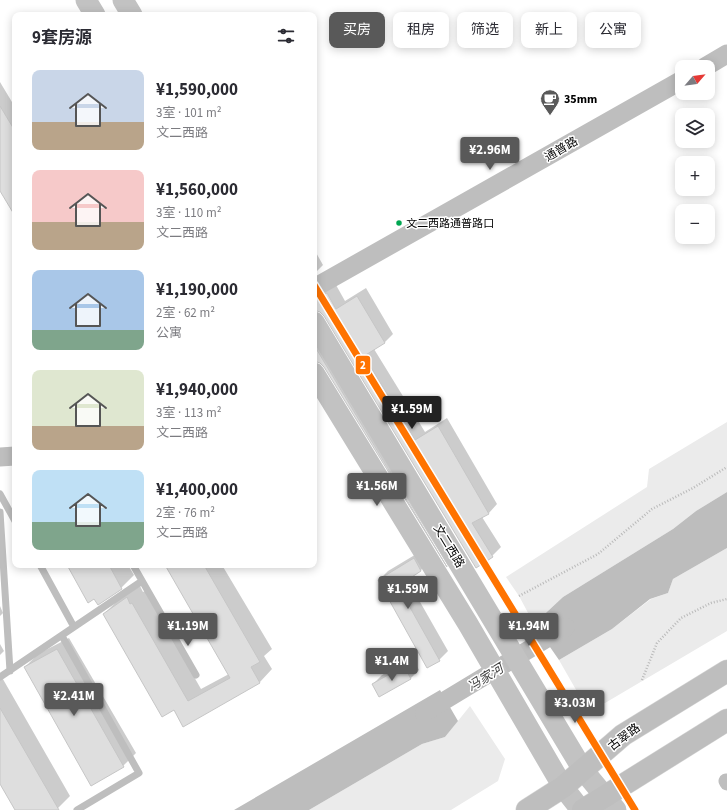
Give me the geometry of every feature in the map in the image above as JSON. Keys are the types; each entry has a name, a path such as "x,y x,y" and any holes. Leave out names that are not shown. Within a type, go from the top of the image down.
{"main road":[{"path":"86,0 93,12"},
{"path":"123,0 130,12"},
{"name":"文二西路","path":"317,327 583,770 610,803"},
{"name":"文二西路","path":"317,378 468,624 563,787 582,810"},
{"name":"古翠路","path":"527,810 563,787 623,735 727,671"},
{"path":"582,810 610,803 727,720"}],"street":[{"path":"715,61 727,54"},
{"name":"通普路","path":"317,286 675,84"},
{"path":"0,457 12,456"}],"lane":[{"path":"0,494 12,516"},
{"path":"0,512 10,671"},
{"path":"42,568 74,627"},
{"path":"135,568 196,675"},
{"path":"0,677 142,581"},
{"path":"62,636 140,773 77,810"}],"path":[{"path":"519,596 598,554 652,509 693,488 727,467"},
{"path":"642,680 657,643 681,618 710,603 727,599"}],"shaded area":[{"path":"727,422 727,492 696,511 673,529 563,597 534,624 519,596 506,577 647,487 649,469"},
{"path":"727,492 727,548 673,579 668,593 650,599 612,629 559,660 534,624 563,597 673,529 696,511"},
{"path":"727,548 727,631 605,703 592,702 579,695 559,660 612,629 651,599 668,593 673,579"},
{"path":"440,690 458,721 445,737 422,744 309,810 234,810"},
{"path":"470,706 505,759 498,781 451,810 309,810 422,744 445,737"}],"building":[{"path":"0,106 12,126 12,211 0,191"},
{"path":"327,293 336,309 357,296 385,343 364,356 415,440 438,426 489,514 472,523 493,557 476,568 324,316 317,311 317,298"},
{"path":"317,350 447,567 324,367 317,362"},
{"path":"414,558 421,571 398,586 440,661 427,668 378,580"},
{"path":"69,568 111,568 122,589 98,605 94,599 88,603"},
{"path":"167,568 206,568 260,662 251,667 260,683 183,727 174,710 162,717 103,614 127,597 130,604 132,603 188,701 230,678"},
{"path":"57,649 124,767 91,786 24,667"},
{"path":"404,666 411,679 379,697 372,684"},
{"path":"0,708 59,810 15,810 0,784"}],"waterway":[{"name":"冯家河","path":"424,713 566,627"}],"transit line":[{"name":"2","path":"317,290 635,810"}],"place":[{"name":"35mm","path":"550,116"},
{"name":"文二西路通普路口","path":"399,223"}]}
